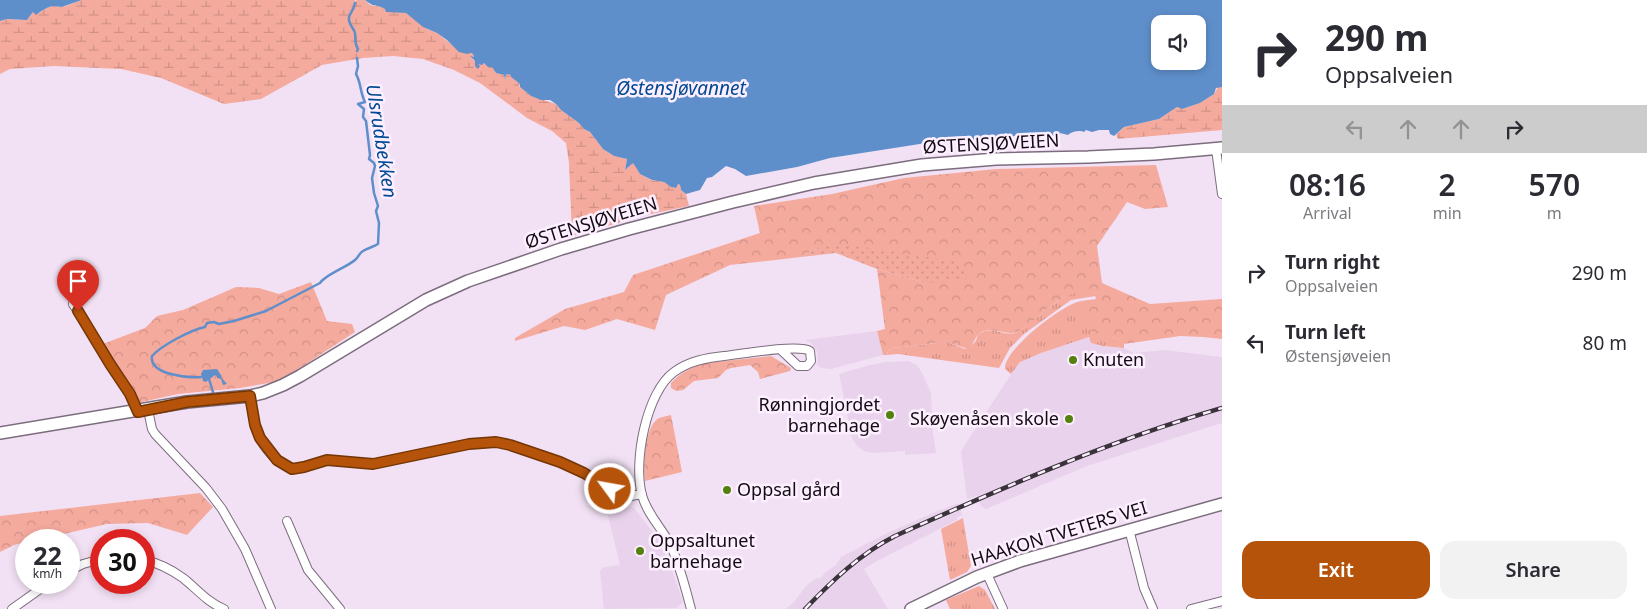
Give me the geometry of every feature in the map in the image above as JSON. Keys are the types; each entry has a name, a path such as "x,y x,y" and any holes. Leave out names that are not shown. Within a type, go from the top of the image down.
{"main road":[{"name":"ØSTENSJØVEIEN","path":"0,433 143,411 187,402 263,393 283,385 426,300 468,281 561,249 688,213 814,183 922,165 975,160 1088,157 1219,148"},
{"name":"HAAKON TVETERS VEI","path":"911,609 987,574 1054,551 1222,504"}],"street":[{"path":"1219,148 1222,194"},
{"path":"73,304 130,394 143,411 153,432 201,483 222,509 244,549 271,609"},
{"path":"691,609 678,561 669,543 651,517 642,494 639,474 641,444 653,400 668,377 687,363 702,359 781,350"},
{"path":"250,396 255,425 260,438 277,460 292,469 327,460 373,464 469,444 496,442 560,462 623,494 631,496 642,494"},
{"path":"287,521 308,570 340,609"},
{"path":"1129,529 1144,588 1153,609"},
{"path":"155,564 183,578 207,600 224,609"},
{"path":"987,574 1003,609"},
{"path":"12,609 33,594"},
{"path":"1191,609 1222,601"}],"shaded area":[{"path":"877,331 883,355 831,369 821,368 817,365 818,356 816,349 805,340"},
{"name":"Skøyenåsen skole","path":"1089,337 1092,343 1124,348 1133,353 1165,350 1222,357 1222,423 1087,466 986,509 981,506 977,496 967,499 961,451 1015,368 1020,362 1040,353"},
{"name":"Rønningjordet barnehage","path":"909,361 917,365 931,393 936,453 905,455 905,451 874,453 864,451 857,446 852,438 839,374 885,362"},
{"name":"Oppsaltunet barnehage","path":"609,495 621,503 634,508 659,540 659,544 668,559 683,602 676,608 604,609 601,569 620,565 604,499"},
{"path":"959,503 962,515 957,517 957,520 864,569 888,609 785,609 794,602 806,586 816,578 819,579 836,565 841,557 885,534"}],"green space":[{"path":"82,0 355,0 355,3 357,0 365,0 370,5 382,7 392,12 406,13 455,47 473,54 474,57 471,58 478,64 484,63 489,67 492,66 496,73 504,75 505,80 506,74 511,75 520,84 519,86 531,96 556,104 590,132 603,149 614,156 627,159 625,170 633,163 640,174 651,180 664,182 676,188 677,184 680,185 681,190 686,194 689,206 646,215 572,236 569,163 566,143 552,131 527,118 480,83 454,70 423,59 393,56 363,58 322,65 261,99 224,104 161,78 121,69 54,66 10,69 0,74 0,21 7,19 27,20 33,12 39,13 50,7 67,6"},
{"path":"1218,87 1222,87 1222,130 1118,139 1116,135 1124,127 1159,119 1177,107 1182,109 1200,103 1214,94"},
{"path":"1156,165 1168,207 1145,209 1127,202 1097,246 1102,283 1150,304 1222,299 1222,339 1180,336 1124,344 1089,328 1081,301 1096,299 1094,292 1084,292 1060,299 1017,332 983,331 968,349 950,343 938,343 893,348 888,351 887,355 883,355 877,331 885,329 877,269 926,283 819,247 801,257 730,265 666,295 655,330 617,319 585,330 564,326 515,341 515,338 565,309 624,292 633,275 760,233 754,206 832,194 904,178 996,169"},
{"path":"842,244 961,262 967,279 926,283 877,269 836,253 801,257 819,247"},
{"path":"311,282 327,321 352,324 355,332 280,381 240,388 178,394 137,403 100,345 145,328 157,316 183,310 236,287 259,288 279,294"},
{"path":"1084,291 1094,292 1096,296 1071,300 1024,334 1010,348 999,368 898,354 887,355 888,351 893,348 938,343 950,343 965,349 976,341 978,335 989,330 1015,333 1062,298"},
{"path":"1081,301 1090,327 1122,341 1124,348 1091,343 1089,337 1020,362 1011,374 1005,369 1007,361 1023,340 1061,310"},
{"path":"771,356 791,368 790,371 760,379 758,372 750,365 726,370 718,378 694,381 683,390 676,391 671,388 671,383 687,370 706,363"},
{"path":"671,415 682,472 645,481 644,466 647,438 650,429 659,418"},
{"path":"200,493 213,507 187,535 148,523 107,524 80,530 15,529 15,545 0,552 0,516"},
{"path":"963,518 971,566 967,572 950,580 941,529"},
{"path":"979,586 985,590 995,609 950,609 946,600"}],"water":[{"path":"0,0 82,0 62,7 49,7 36,15 33,12 27,20 7,19 0,21"},
{"name":"Østensjøvannet","path":"365,0 1222,0 1222,87 1216,88 1214,94 1200,103 1182,109 1177,107 1159,119 1124,127 1114,136 1110,134 1109,130 1092,132 1086,130 1068,135 1060,133 1059,136 1056,135 1048,140 1032,140 1030,137 1018,136 1006,140 939,141 830,158 797,167 746,176 726,166 712,177 707,178 700,190 686,194 678,184 676,188 671,187 664,182 652,180 640,174 633,163 625,170 627,159 614,156 603,149 590,132 556,104 550,100 541,100 531,96 520,87 520,84 511,75 506,74 505,80 504,75 496,73 492,67 488,67 484,63 482,65 478,64 480,66 478,69 475,66 475,61 470,56 474,57 473,54 459,52 447,40 423,27 406,13 386,12 385,9"},
{"path":"217,369 227,384 223,385 221,379 215,375 206,382 203,381 201,374 203,370"}],"waterway":[{"name":"Ulsrudbekken","path":"355,3 349,20 355,33 357,51"},
{"name":"Ulsrudbekken","path":"201,377 179,376 163,371 153,362 152,356 177,338 205,327 207,323 214,322 219,324 234,321 266,311 320,283 326,277 355,260 362,252 378,244 379,223 376,211 378,206 372,178 375,166 369,159 366,121 363,117 364,109 358,104 365,102 356,74 357,58"},
{"name":"Ulsrudbekken","path":"209,379 213,392"}],"railway":[{"path":"805,609 847,568 895,536 1056,466 1138,435 1222,408"}],"place":[{"name":"Knuten","path":"1073,360"},
{"name":"Rønningjordet barnehage","path":"890,415"},
{"name":"Skøyenåsen skole","path":"1069,419"},
{"name":"Oppsal gård","path":"727,490"},
{"name":"Oppsaltunet barnehage","path":"640,551"}],"route":[{"path":"78,311 130,394 138,412 187,402 250,396 255,425 260,438 271,454 290,469 297,469 327,460 373,464 469,444 501,442 551,458 598,480 610,489"}]}
